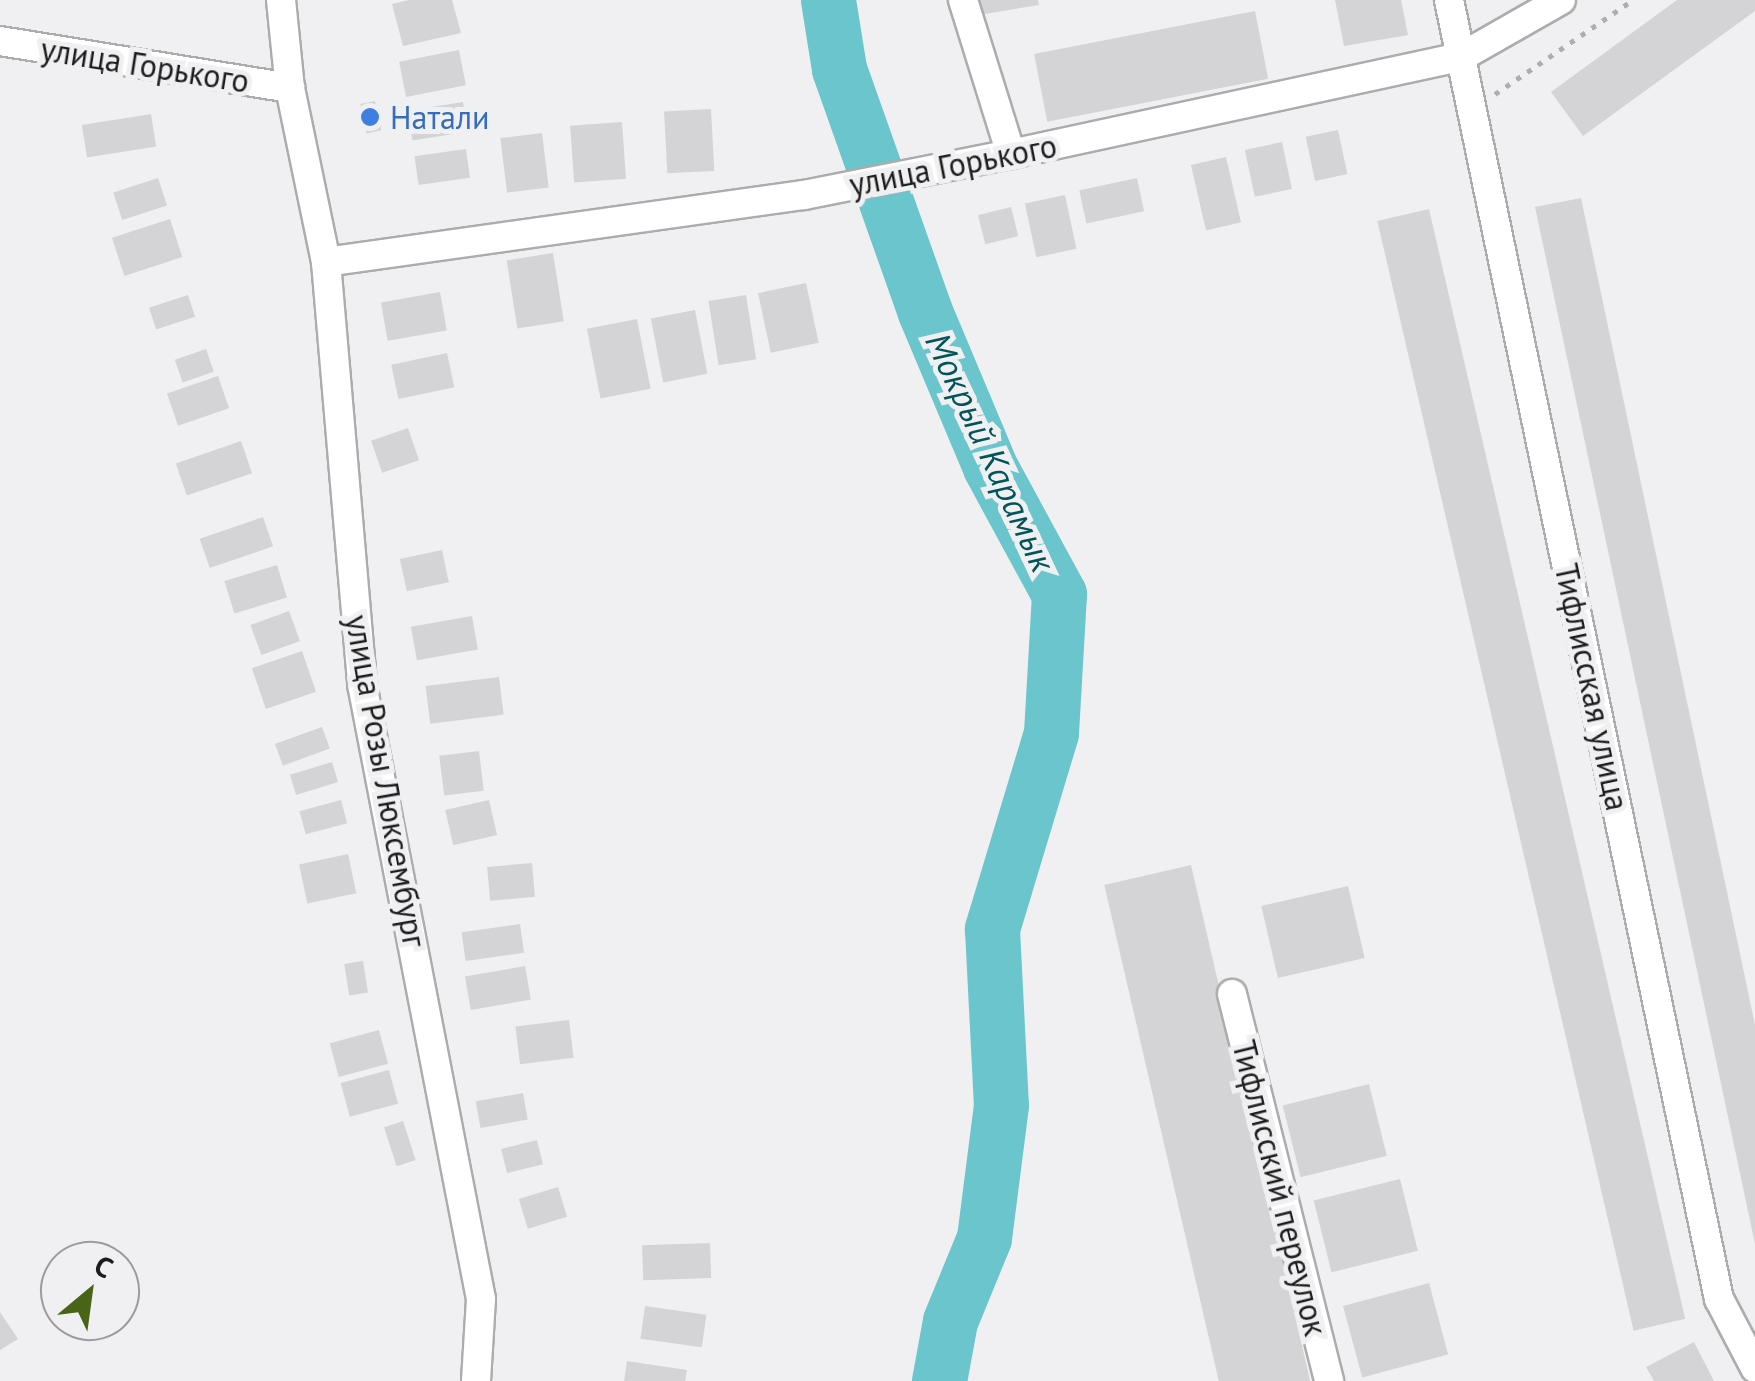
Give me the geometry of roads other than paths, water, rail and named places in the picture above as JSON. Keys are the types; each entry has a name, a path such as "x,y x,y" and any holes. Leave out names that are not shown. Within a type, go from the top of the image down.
{"street":[{"name":"улица Розы Люксембург","path":"281,0 290,88 326,262 362,684 481,1298 476,1381"},
{"path":"964,0 1011,154"},
{"name":"Тифлисская улица","path":"1449,0 1720,1300 1755,1368"},
{"name":"улица Горького","path":"326,262 804,194 1011,154 1461,57 1561,0"},
{"name":"улица Горького","path":"0,41 290,88"},
{"name":"Тифлисский переулок","path":"1232,994 1329,1381"}],"waterway":[{"name":"Мокрый Карамык","path":"828,0 839,69 925,312 990,467 1059,594 1051,733 992,929 1001,1105 984,1238 950,1321 939,1381"}],"place":[{"name":"Натали","path":"370,117"}]}
